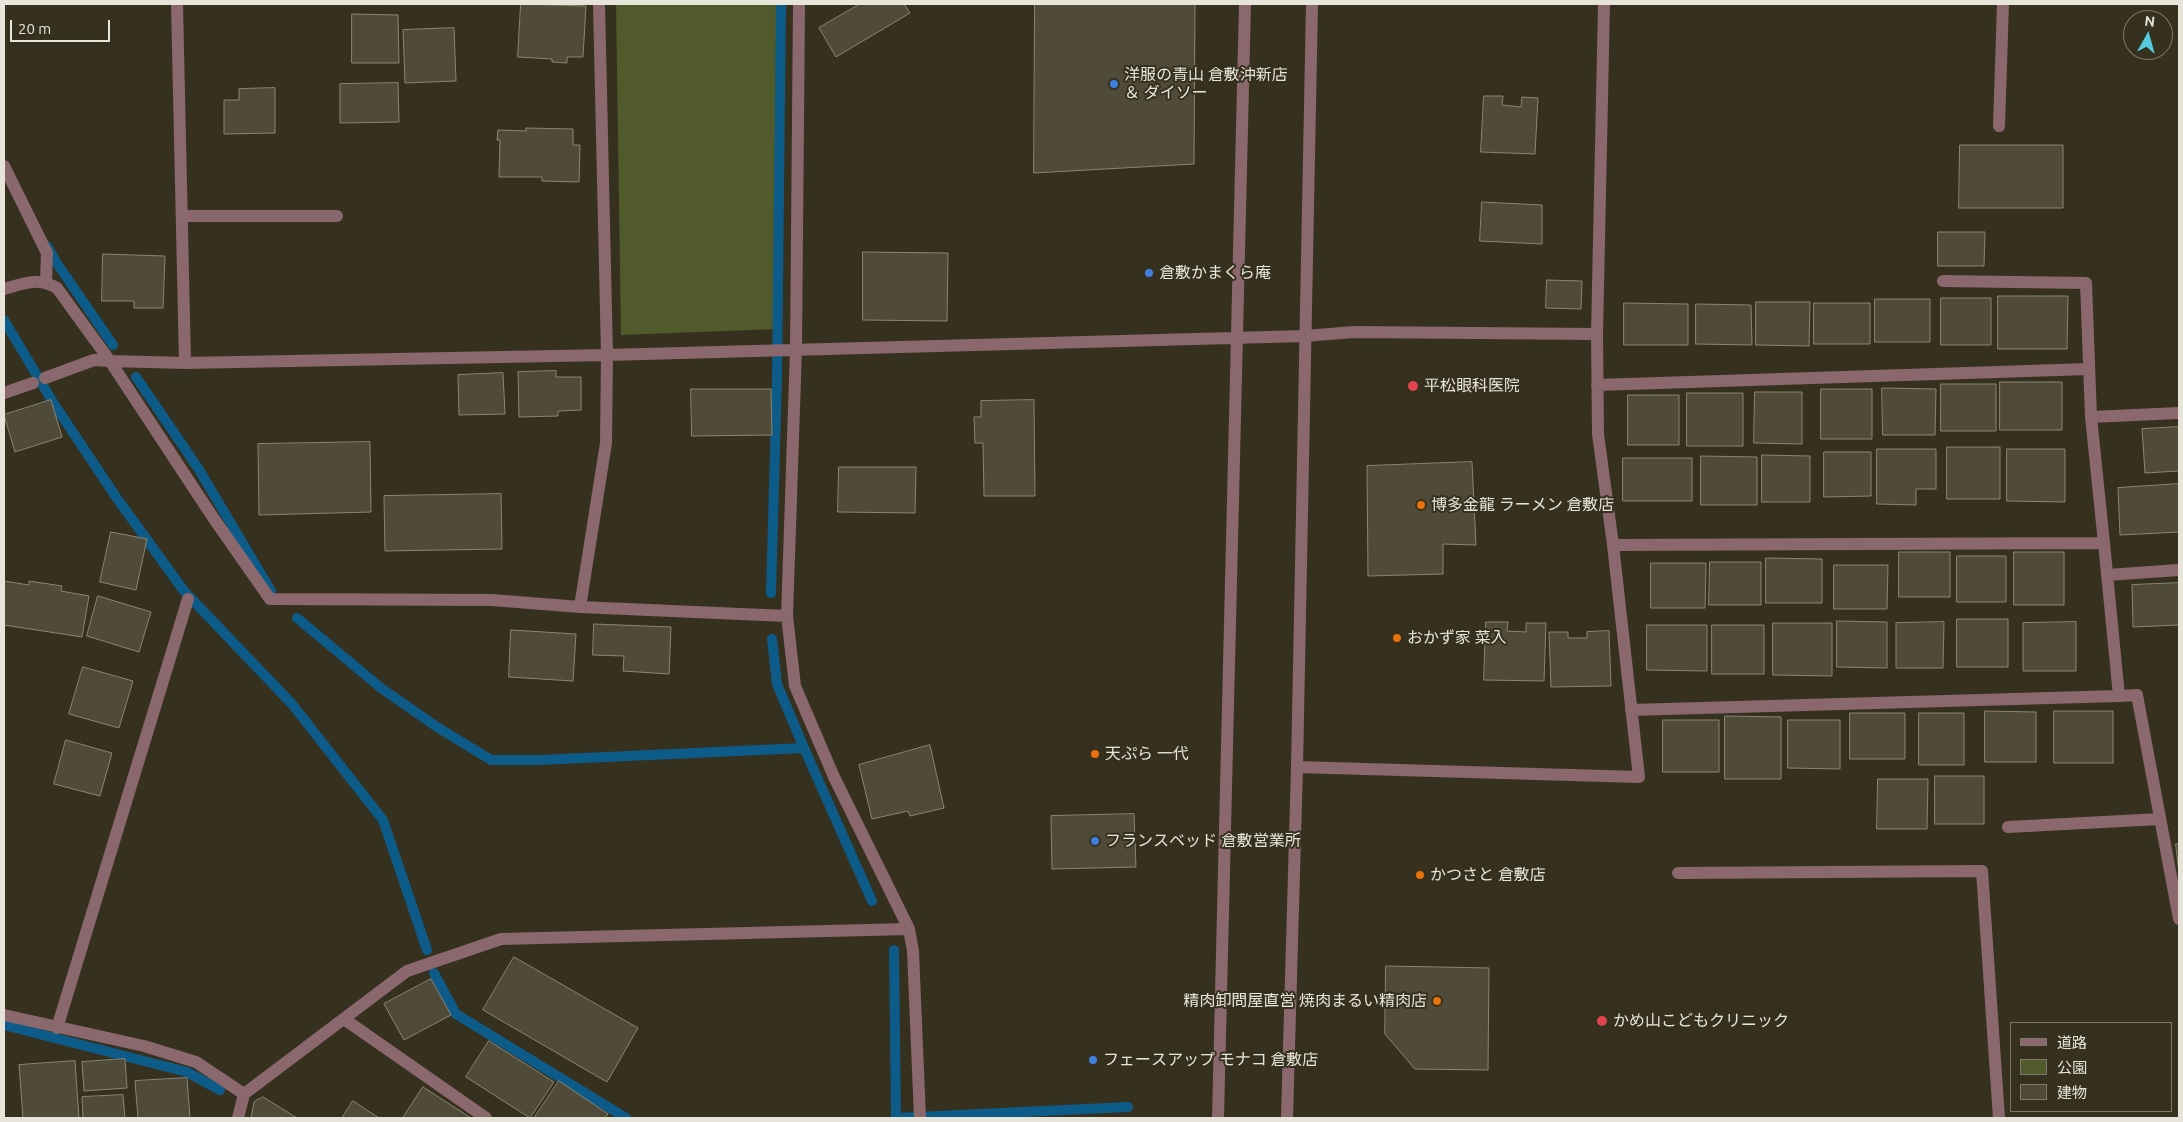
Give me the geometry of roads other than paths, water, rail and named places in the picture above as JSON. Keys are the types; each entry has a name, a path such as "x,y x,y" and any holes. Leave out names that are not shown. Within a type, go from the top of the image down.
{"street":[{"path":"178,4 185,363"},
{"path":"580,607 606,443 607,354 599,4"},
{"path":"799,4 784,350 787,616 796,686 834,777 909,929 913,951 920,1114"},
{"path":"1218,1118 1245,4"},
{"path":"1287,1118 1298,767 1312,4"},
{"path":"1298,767 1639,777 1613,545 1598,434 1597,334 1604,4"},
{"path":"1999,126 2003,4"},
{"path":"4,166 46,253 46,282"},
{"path":"183,216 337,216"},
{"path":"4,290 32,281 46,282 57,288 110,361 270,600 492,600 580,607 787,616"},
{"path":"1943,281 2086,283 2091,417 2119,696"},
{"path":"4,393 94,360 185,363 607,354 1306,336 1354,332 1597,334"},
{"path":"1597,385 2089,369"},
{"path":"2091,417 2179,413"},
{"path":"1613,545 2104,543"},
{"path":"2107,575 2179,570"},
{"path":"56,1028 188,600"},
{"path":"1631,710 2137,695 2179,919"},
{"path":"2008,827 2160,819"},
{"path":"1678,872 1982,871 1999,1118"},
{"path":"238,1118 244,1094 407,972 501,939 909,929"},
{"path":"4,1015 144,1046 196,1062 244,1094"},
{"path":"344,1019 486,1118"}],"waterway":[{"path":"771,593 777,379 781,4"},
{"path":"47,246 113,345"},
{"path":"4,320 54,404 116,497 184,591 292,704 383,820 427,950"},
{"path":"136,377 198,468 271,591"},
{"path":"297,618 381,688 437,727 491,760 540,760 804,748 872,901"},
{"path":"772,639 777,684 804,748"},
{"path":"894,950 896,1118"},
{"path":"434,973 456,1014 626,1118"},
{"path":"4,1025 187,1072 220,1090"},
{"path":"896,1118 1128,1107"}],"place":[{"name":"洋服の青山 倉敷沖新店 ＆ ダイソー","path":"1114,84"},
{"name":"倉敷かまくら庵","path":"1149,273"},
{"name":"平松眼科医院","path":"1413,386"},
{"name":"博多金龍 ラーメン 倉敷店","path":"1421,505"},
{"name":"おかず家 菜入","path":"1397,638"},
{"name":"天ぷら 一代","path":"1095,754"},
{"name":"フランスベッド 倉敷営業所","path":"1095,841"},
{"name":"かつさと 倉敷店","path":"1420,875"},
{"name":"精肉卸問屋直営 焼肉まるい精肉店","path":"1437,1001"},
{"name":"かめ山こどもクリニック","path":"1602,1021"},
{"name":"フェースアップ モナコ 倉敷店","path":"1093,1060"}]}
